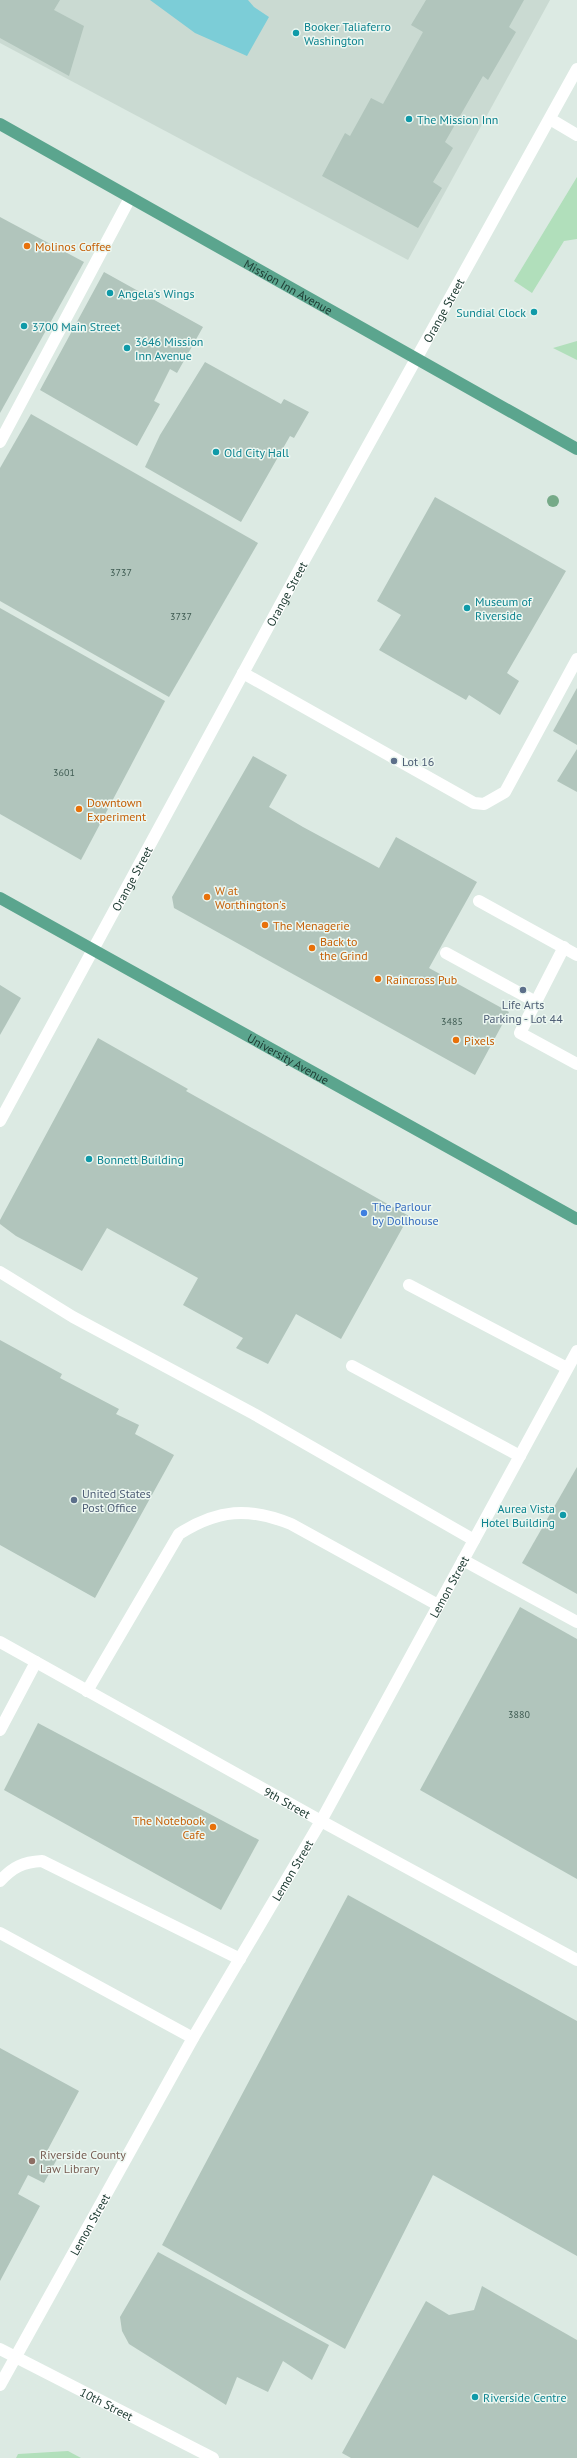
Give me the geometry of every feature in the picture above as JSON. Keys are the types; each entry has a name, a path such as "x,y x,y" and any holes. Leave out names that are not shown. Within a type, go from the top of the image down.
{"main road":[{"name":"Mission Inn Avenue","path":"0,124 130,198 206,238 577,449"},
{"name":"University Avenue","path":"0,898 577,1219"}],"street":[{"name":"Orange Street","path":"0,1121 243,673 577,69"},
{"path":"550,119 577,135"},
{"path":"0,442 130,198"},
{"path":"243,673 474,803 484,804 506,792 577,659"},
{"path":"479,902 577,955"},
{"path":"564,947 520,1033 577,1064"},
{"path":"446,954 536,1002"},
{"path":"0,1272 73,1317 254,1414 474,1540"},
{"path":"409,1285 567,1368"},
{"name":"Lemon Street","path":"0,2385 193,2038 321,1821 577,1351"},
{"path":"352,1366 520,1456"},
{"path":"87,1691 179,1534 196,1523 216,1516 251,1512 267,1515 291,1524 438,1605"},
{"path":"463,1560 577,1622"},
{"name":"9th Street","path":"0,1642 321,1821 577,1960"},
{"path":"0,1730 36,1662"},
{"path":"0,1881 12,1868 25,1862 42,1860 240,1959"},
{"path":"0,1933 193,2038"},
{"name":"10th Street","path":"0,2349 213,2458"}],"shaded area":[{"path":"0,0 550,0 408,260 0,43"}],"green space":[{"path":"577,177 577,239 564,241 532,293 514,281"},
{"path":"577,341 577,360 553,348"},
{"path":"68,2451 81,2458 16,2458 18,2454"}],"water":[{"path":"150,0 248,0 254,7 269,17 247,56 195,33"}],"building":[{"path":"0,0 60,0 54,10 84,26 69,76 0,38"},
{"name":"The Mission Inn","path":"426,0 524,0 509,27 516,32 488,80 483,76 445,142 453,148 433,182 442,188 418,228 322,176 345,133 350,136 371,98 383,104 423,32 411,25"},
{"name":"3700 Main Street","path":"0,217 84,262 0,413"},
{"name":"3646 Mission Inn Avenue","path":"104,272 203,327 177,373 170,369 154,401 160,404 137,446 40,390"},
{"name":"Old City Hall","path":"205,362 281,404 284,399 309,412 294,438 290,436 241,522 145,467 160,435"},
{"path":"31,414 258,543 169,697 0,601 0,468"},
{"name":"Museum of Riverside","path":"435,497 566,571 507,673 519,681 500,715 469,695 466,700 379,650 401,615 377,601"},
{"path":"0,608 165,701 81,860 0,814"},
{"path":"577,688 577,745 553,731"},
{"path":"577,749 577,792 557,781"},
{"path":"253,756 287,775 269,807 303,827 379,868 396,837 477,882 429,968 509,1012 475,1075 174,908 172,897"},
{"path":"0,985 21,998 0,1035"},
{"path":"98,1038 188,1089 186,1091 409,1216 341,1339 296,1314 268,1364 236,1348 243,1338 183,1305 198,1278 107,1228 82,1271 16,1236 0,1224 0,1220"},
{"name":"United States Post Office","path":"0,1340 62,1374 60,1378 119,1409 116,1414 139,1425 135,1434 174,1455 95,1598 0,1545"},
{"name":"Aurea Vista Hotel Building","path":"577,1467 577,1594 522,1563"},
{"path":"520,1607 577,1639 577,1879 420,1790"},
{"path":"38,1723 259,1840 221,1910 4,1790"},
{"path":"348,1895 577,2021 577,2256 433,2175 345,2349 162,2245"},
{"path":"0,2048 79,2091 46,2153 57,2159 44,2183 28,2175 18,2194 40,2206 0,2281"},
{"path":"158,2252 329,2345 312,2380 283,2361 268,2392 237,2377 226,2405 129,2344 122,2331 120,2317"},
{"name":"Riverside Centre","path":"482,2286 577,2340 577,2458 351,2458 342,2453 426,2301 449,2315 474,2310"}],"place":[{"name":"Booker Taliaferro Washington","path":"296,33"},
{"name":"The Mission Inn","path":"409,119"},
{"name":"Molinos Coffee","path":"27,246"},
{"name":"Angela's Wings","path":"110,293"},
{"name":"Sundial Clock","path":"534,312"},
{"name":"3700 Main Street","path":"24,326"},
{"name":"3646 Mission Inn Avenue","path":"127,348"},
{"name":"Old City Hall","path":"216,452"},
{"name":"Museum of Riverside","path":"467,608"},
{"name":"Lot 16","path":"394,761"},
{"name":"Downtown Experiment","path":"79,809"},
{"name":"W at Worthington's","path":"207,897"},
{"name":"The Menagerie","path":"265,925"},
{"name":"Back to the Grind","path":"312,948"},
{"name":"Raincross Pub","path":"378,979"},
{"name":"Life Arts Parking - Lot 44","path":"523,990"},
{"name":"Pixels","path":"456,1040"},
{"name":"Bonnett Building","path":"89,1159"},
{"name":"The Parlour by Dollhouse","path":"364,1213"},
{"name":"United States Post Office","path":"74,1500"},
{"name":"Aurea Vista Hotel Building","path":"563,1515"},
{"name":"The Notebook Cafe","path":"213,1827"},
{"name":"Riverside County Law Library","path":"32,2161"},
{"name":"Riverside Centre","path":"475,2397"}]}
